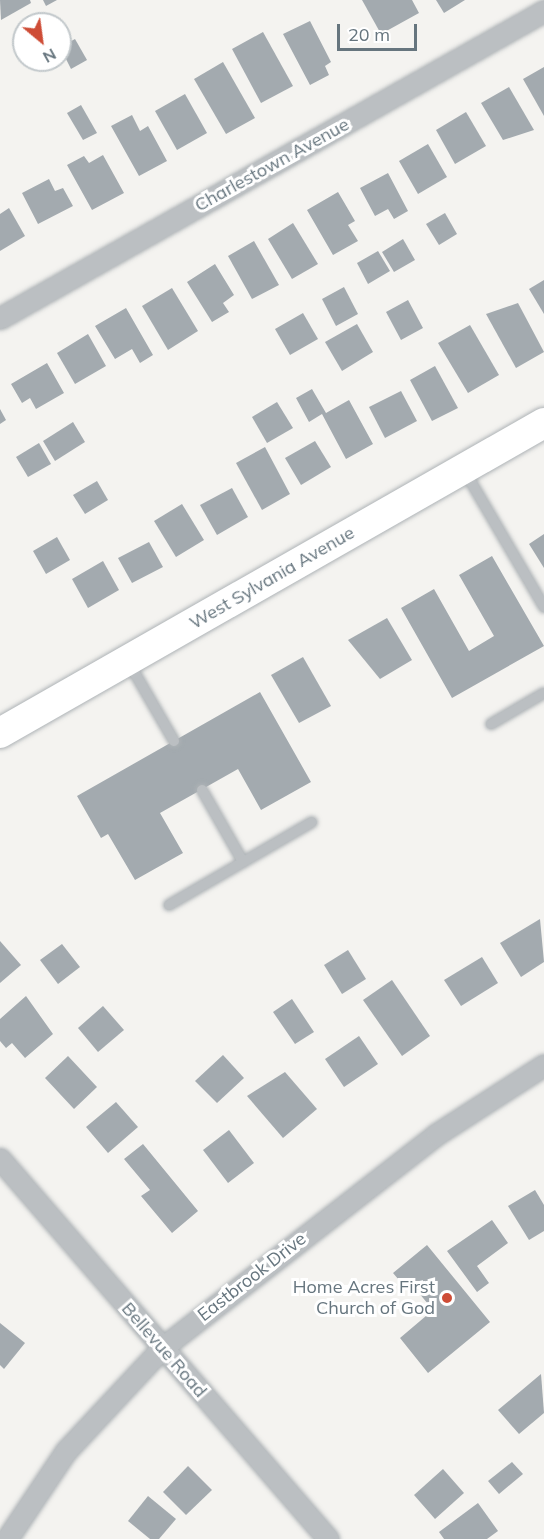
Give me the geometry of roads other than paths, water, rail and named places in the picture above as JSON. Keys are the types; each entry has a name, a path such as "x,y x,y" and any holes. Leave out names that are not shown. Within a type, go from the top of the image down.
{"main road":[{"name":"West Sylvania Avenue","path":"0,733 544,423"}],"street":[{"name":"Charlestown Avenue","path":"0,318 544,11"},
{"name":"Eastbrook Drive","path":"7,1539 66,1451 162,1348 437,1134 544,1065"},
{"name":"Bellevue Road","path":"0,1159 328,1539"}],"lane":[{"path":"464,469 544,607"},
{"path":"128,660 174,741"},
{"path":"491,724 544,693"},
{"path":"202,790 243,862"},
{"path":"169,905 312,822"}],"place":[{"name":"Home Acres First Church of God","path":"447,1298"}]}
